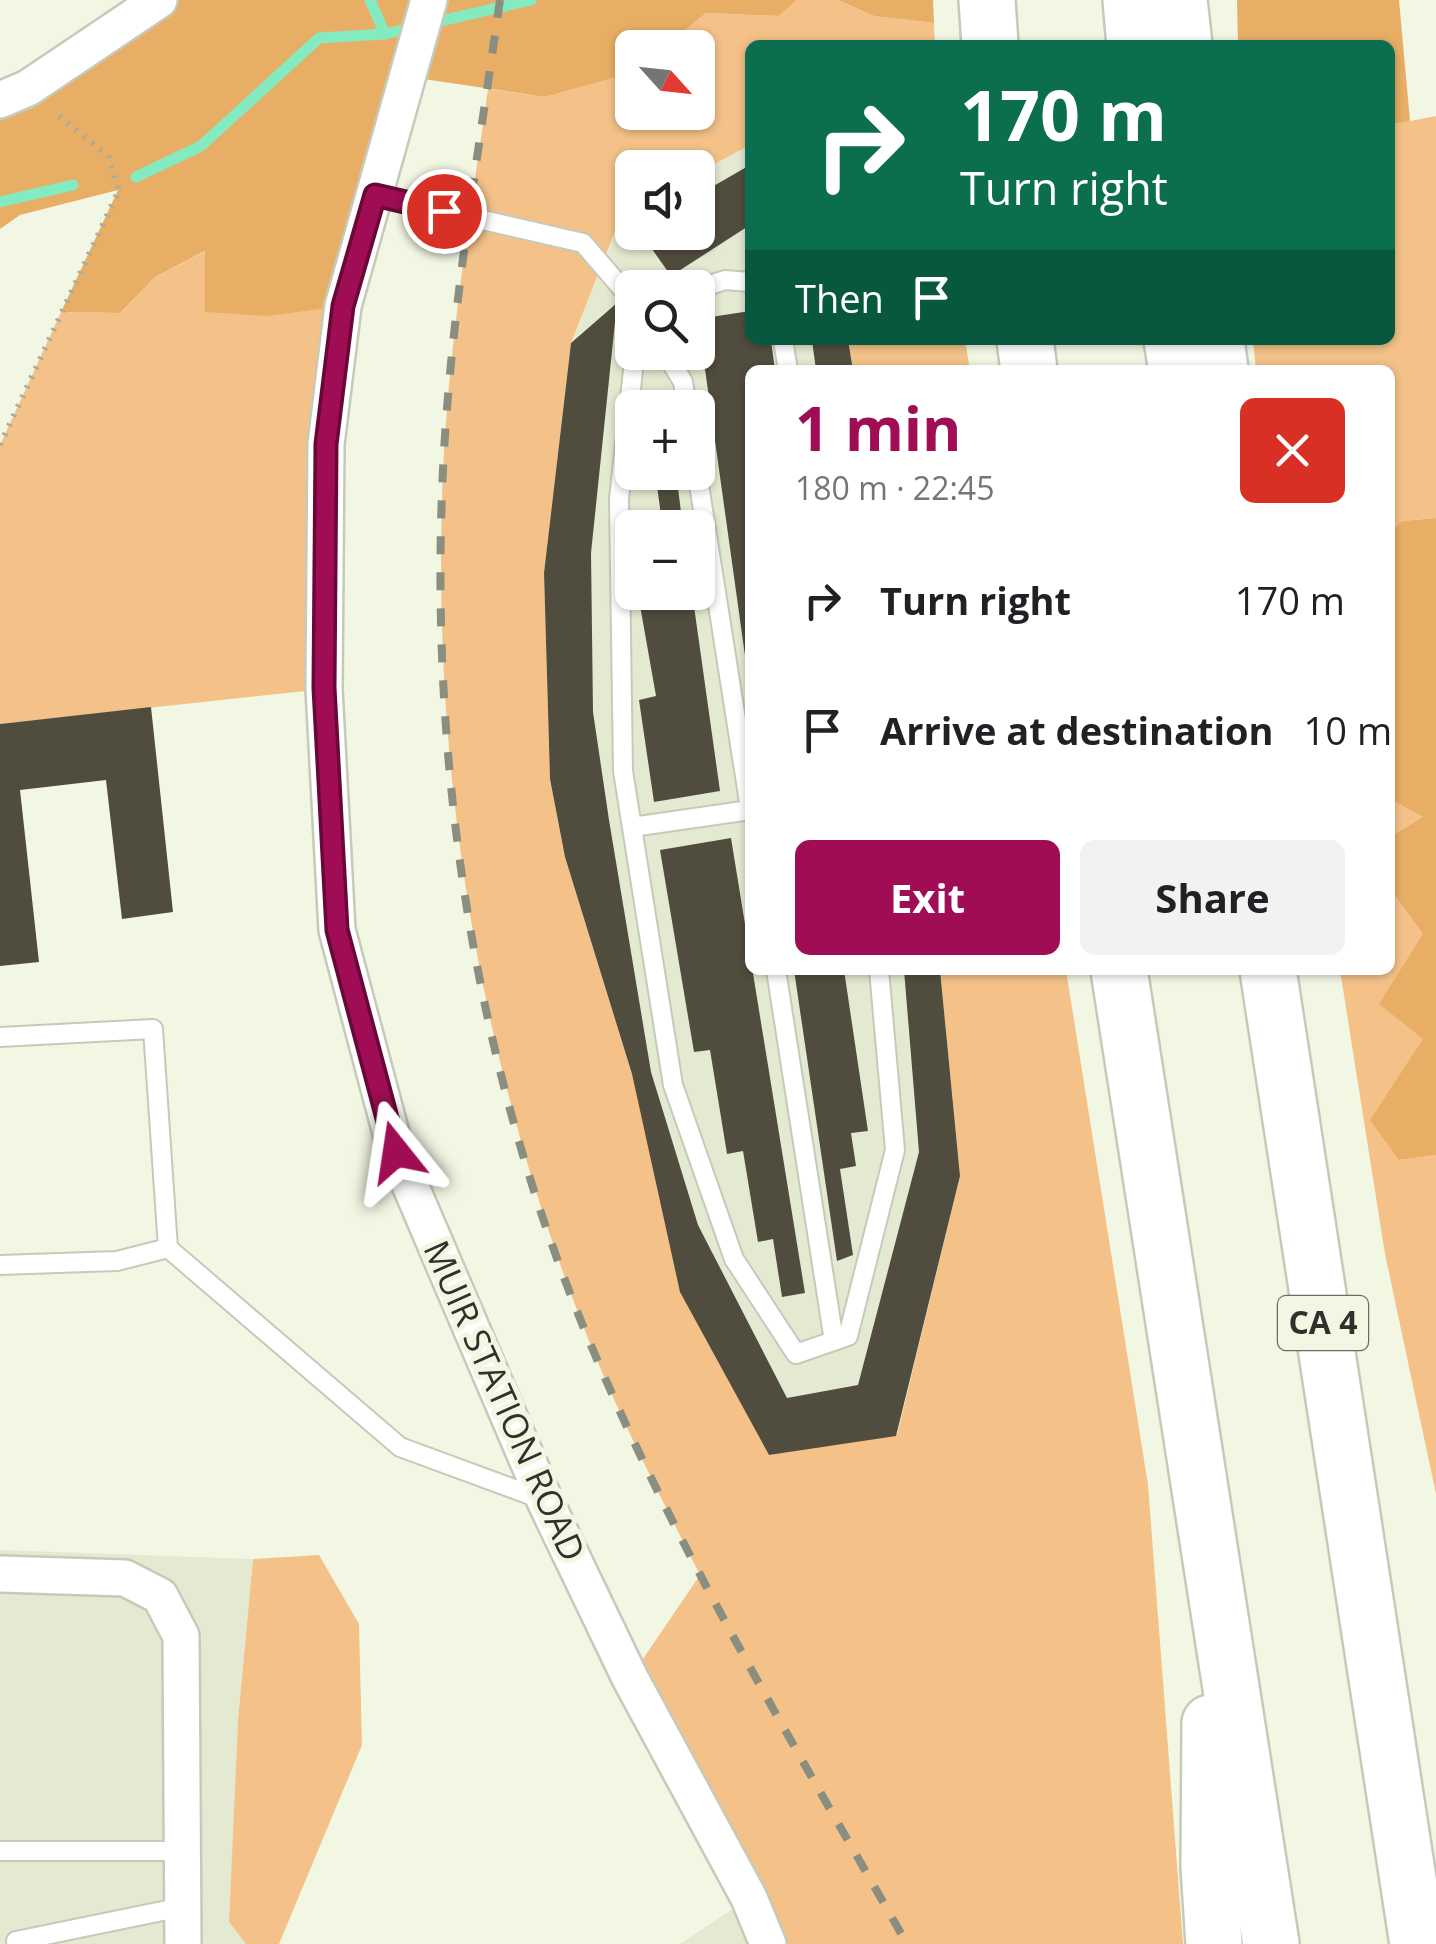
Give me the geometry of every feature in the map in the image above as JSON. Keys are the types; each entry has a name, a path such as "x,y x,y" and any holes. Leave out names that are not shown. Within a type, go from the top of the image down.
{"highway":[{"path":"988,0 990,40"},
{"path":"1131,0 1135,40"},
{"path":"1180,0 1184,40"},
{"path":"1120,975 1271,1944"},
{"name":"CA 4","path":"1269,975 1418,1944"},
{"path":"1212,1555 1209,1867 1214,1944"},
{"path":"1377,1675 1436,1896"}],"street":[{"path":"14,94 159,0"},
{"name":"MUIR STATION ROAD","path":"429,0 343,306 326,444 324,688 337,930 396,1152 545,1501 630,1678 749,1898 768,1944"},
{"path":"0,1574 125,1578 160,1596 180,1636 183,1944"}],"lane":[{"path":"375,195 582,243 615,281"},
{"path":"715,283 745,282"},
{"path":"633,370 619,499 623,771 673,1085 734,1259 796,1354 848,1336 895,1150 879,975"},
{"path":"700,490 745,777"},
{"path":"632,827 745,810"},
{"path":"777,975 834,1341"},
{"path":"0,1038 153,1030 168,1248 400,1447 545,1501"},
{"path":"0,1265 118,1260 168,1248"},
{"path":"0,1851 182,1851"},
{"path":"16,1940 182,1907"}],"path":[{"path":"0,444 119,190 109,156 14,94"}],"shaded area":[{"path":"159,0 797,0 779,16 706,13 686,30 615,30 615,78 545,97 410,77 343,306 267,316 205,312 205,251 155,277 120,313 61,312 118,190 20,215 0,229 0,100"},
{"path":"797,0 838,0 874,16 934,23 935,40 745,40 745,148 715,164 715,150 615,150 615,232 571,343 544,573 550,779 565,857 632,1074 769,1455 897,1435 960,1176 940,975 1067,975 1148,1485 1183,1944 768,1944 630,1678 700,1575 590,1344 541,1209 511,1106 467,897 453,791 441,578 443,471 461,280 488,89 545,97 615,78 615,130 715,130 715,30 686,30 706,13 779,16"},
{"path":"838,0 933,0 934,23 874,16"},
{"path":"1237,0 1399,0 1410,121 1395,124 1395,40 1238,40"},
{"path":"1436,116 1436,518 1402,521 1395,527 1395,365 1256,365 1254,345 1395,345 1395,124"},
{"path":"745,148 745,345 849,345 852,365 745,365 745,975 940,975 960,1176 896,1436 769,1455 632,1074 565,857 550,779 544,573 571,343 615,234 615,250 715,250 715,164"},
{"path":"206,251 343,306 324,689 0,724 0,445 61,312 120,313 155,277"},
{"path":"849,345 966,345 969,365 852,365"},
{"path":"1436,518 1436,1155 1399,1160 1370,1120 1423,1039 1379,1004 1423,934 1395,896 1395,834 1423,817 1395,802 1395,527 1402,521"},
{"path":"1395,802 1424,817 1395,834"},
{"path":"1395,896 1423,934 1424,1039 1399,1160 1436,1155 1436,1494 1385,1254 1341,975 1395,975"},
{"path":"0,1550 253,1559 238,1720 229,1922 246,1944 0,1944"},
{"path":"319,1555 359,1624 362,1745 279,1944 246,1944 229,1922 238,1720 253,1559"},
{"path":"749,1898 768,1944 680,1944"}],"building":[{"path":"745,168 745,228 715,248 715,185"},
{"path":"653,250 711,250 680,270 667,270"},
{"path":"615,305 591,553 593,712 609,820 651,1072 698,1225 787,1398 858,1385 919,1152 904,975 940,975 960,1176 896,1436 769,1455 680,1292 632,1074 565,857 550,779 544,573 571,343"},
{"path":"745,312 745,345 772,345 774,365 745,365 745,656 715,441 715,390 708,390 705,370 715,370 715,316"},
{"path":"813,345 849,345 852,365 815,365"},
{"path":"658,490 678,490 681,510 660,510"},
{"path":"641,610 695,610 720,791 654,802 639,700 656,696"},
{"path":"151,707 173,912 122,919 106,780 20,790 39,962 0,966 0,724"},
{"path":"731,838 745,924 745,975 753,975 805,1293 782,1297 773,1239 758,1242 743,1151 727,1154 710,1050 694,1052 660,850"},
{"path":"795,975 845,975 868,1131 851,1133 856,1166 840,1169 853,1255 837,1261"}],"waterway":[{"path":"370,0 385,34 531,0"},
{"path":"136,177 201,146 319,38 385,34"},
{"path":"0,202 73,185"}],"railway":[{"path":"500,0 452,351 440,577 452,793 485,1007 542,1215 614,1397 732,1635 907,1944"}],"route":[{"path":"396,1152 337,930 324,688 326,444 343,306 375,195 444,211"}]}
